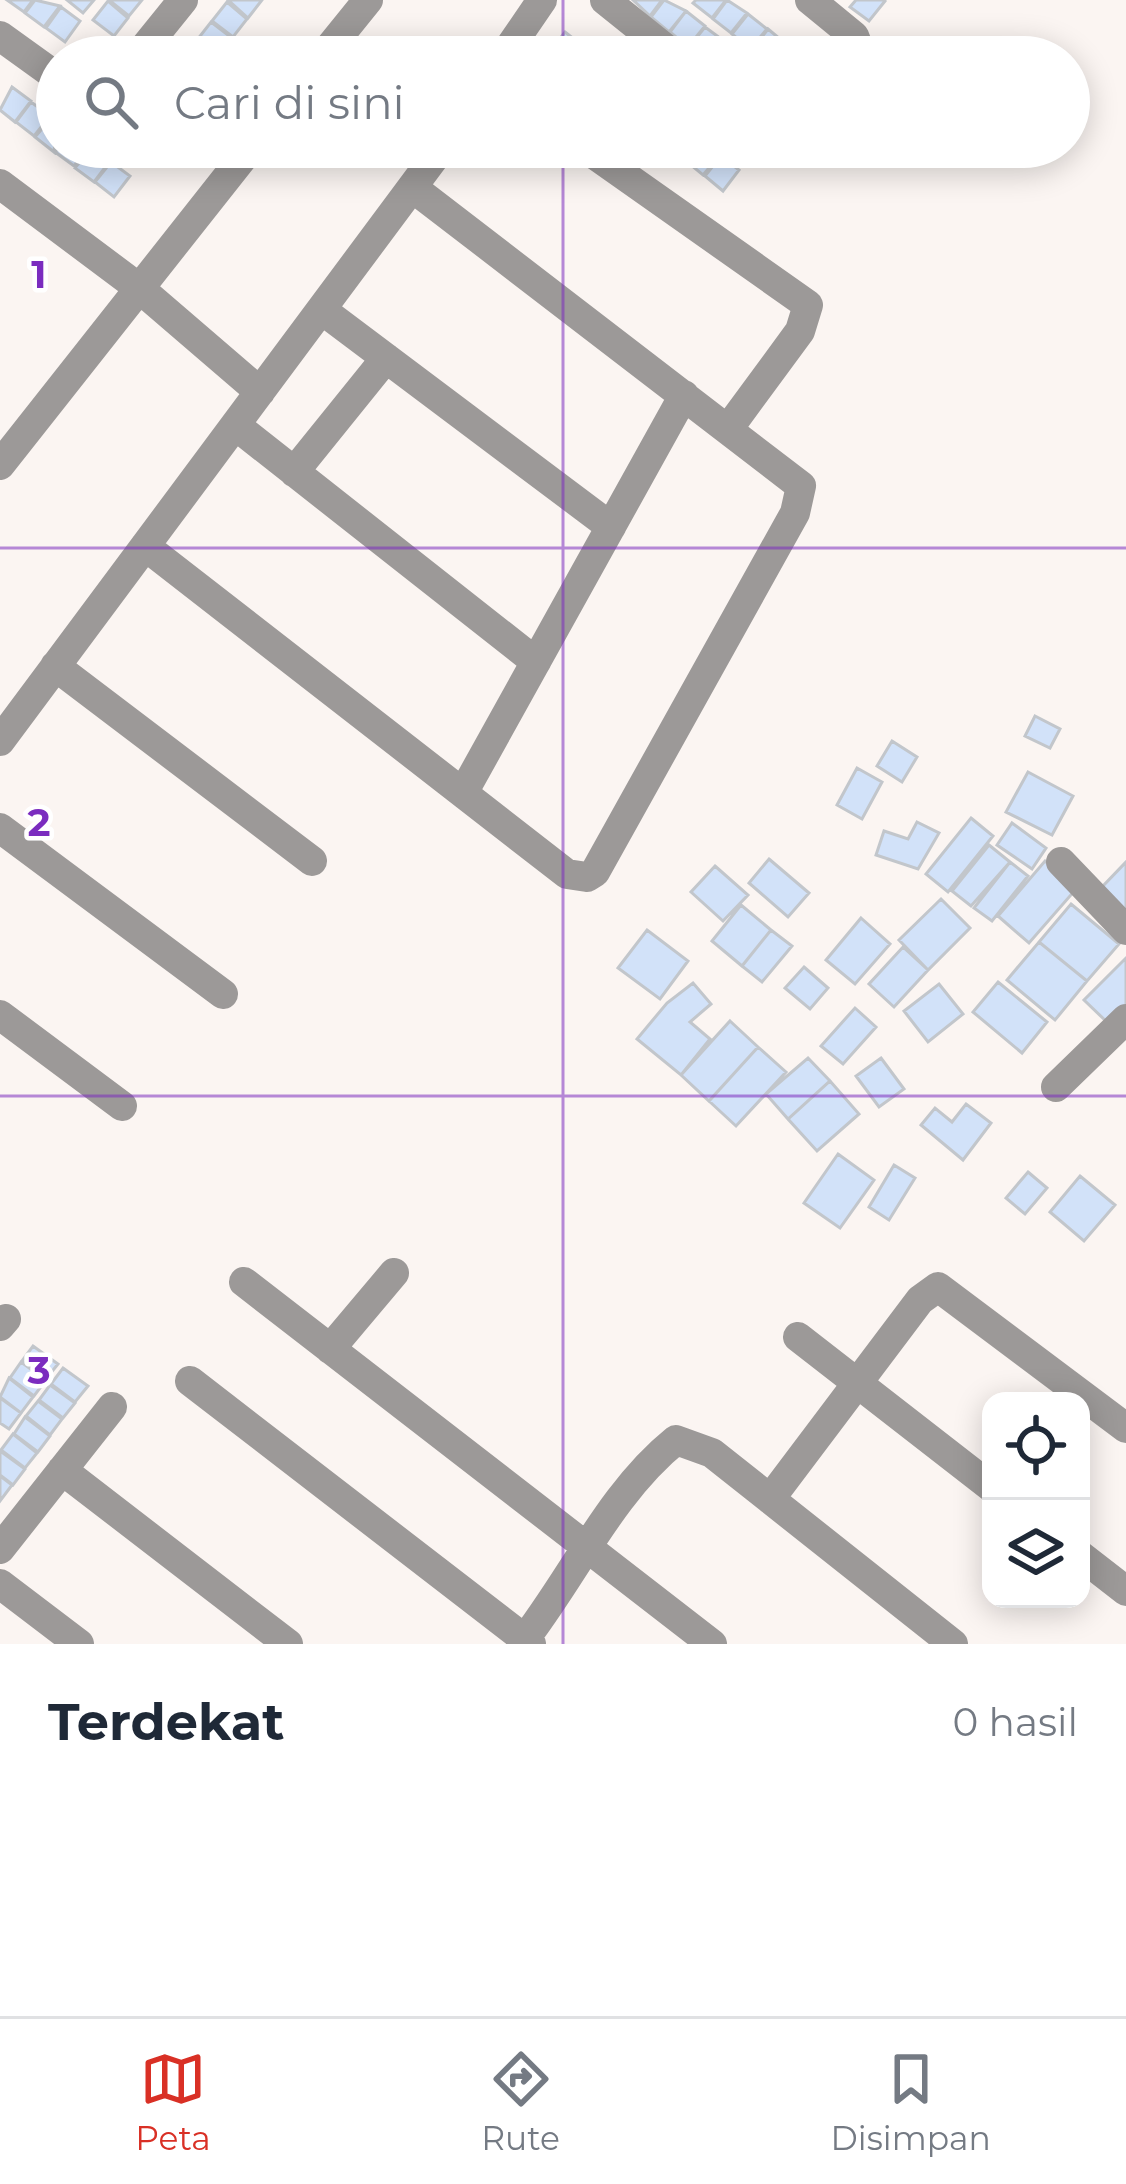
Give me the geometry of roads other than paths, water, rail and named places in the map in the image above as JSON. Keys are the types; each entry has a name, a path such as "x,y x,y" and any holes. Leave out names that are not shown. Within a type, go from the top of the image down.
{"street":[{"path":"154,36 183,0"},
{"path":"339,36 368,0"},
{"path":"517,36 542,0"},
{"path":"605,0 650,36"},
{"path":"810,0 854,36"},
{"path":"0,36 36,62"},
{"path":"0,465 234,168"},
{"path":"0,741 427,168"},
{"path":"614,168 808,305 800,332 728,429"},
{"path":"0,184 139,288 260,392"},
{"path":"145,546 567,874 586,877 595,872 802,497 801,486 413,188"},
{"path":"322,310 610,527"},
{"path":"295,472 386,358"},
{"path":"463,793 683,395"},
{"path":"236,425 536,662"},
{"path":"55,666 312,861"},
{"path":"0,829 223,994"},
{"path":"1061,862 1126,930"},
{"path":"0,1015 122,1106"},
{"path":"1056,1087 1126,1019"},
{"path":"330,1349 394,1273"},
{"path":"244,1282 712,1644"},
{"path":"770,1499 920,1300 938,1287 1126,1428"},
{"path":"798,1337 982,1480"},
{"path":"190,1381 526,1642 587,1547 658,1455 676,1440 712,1454 953,1644"},
{"path":"0,1549 112,1407"},
{"path":"62,1470 288,1644"},
{"path":"1090,1563 1126,1591"},
{"path":"0,1583 79,1644"}]}
